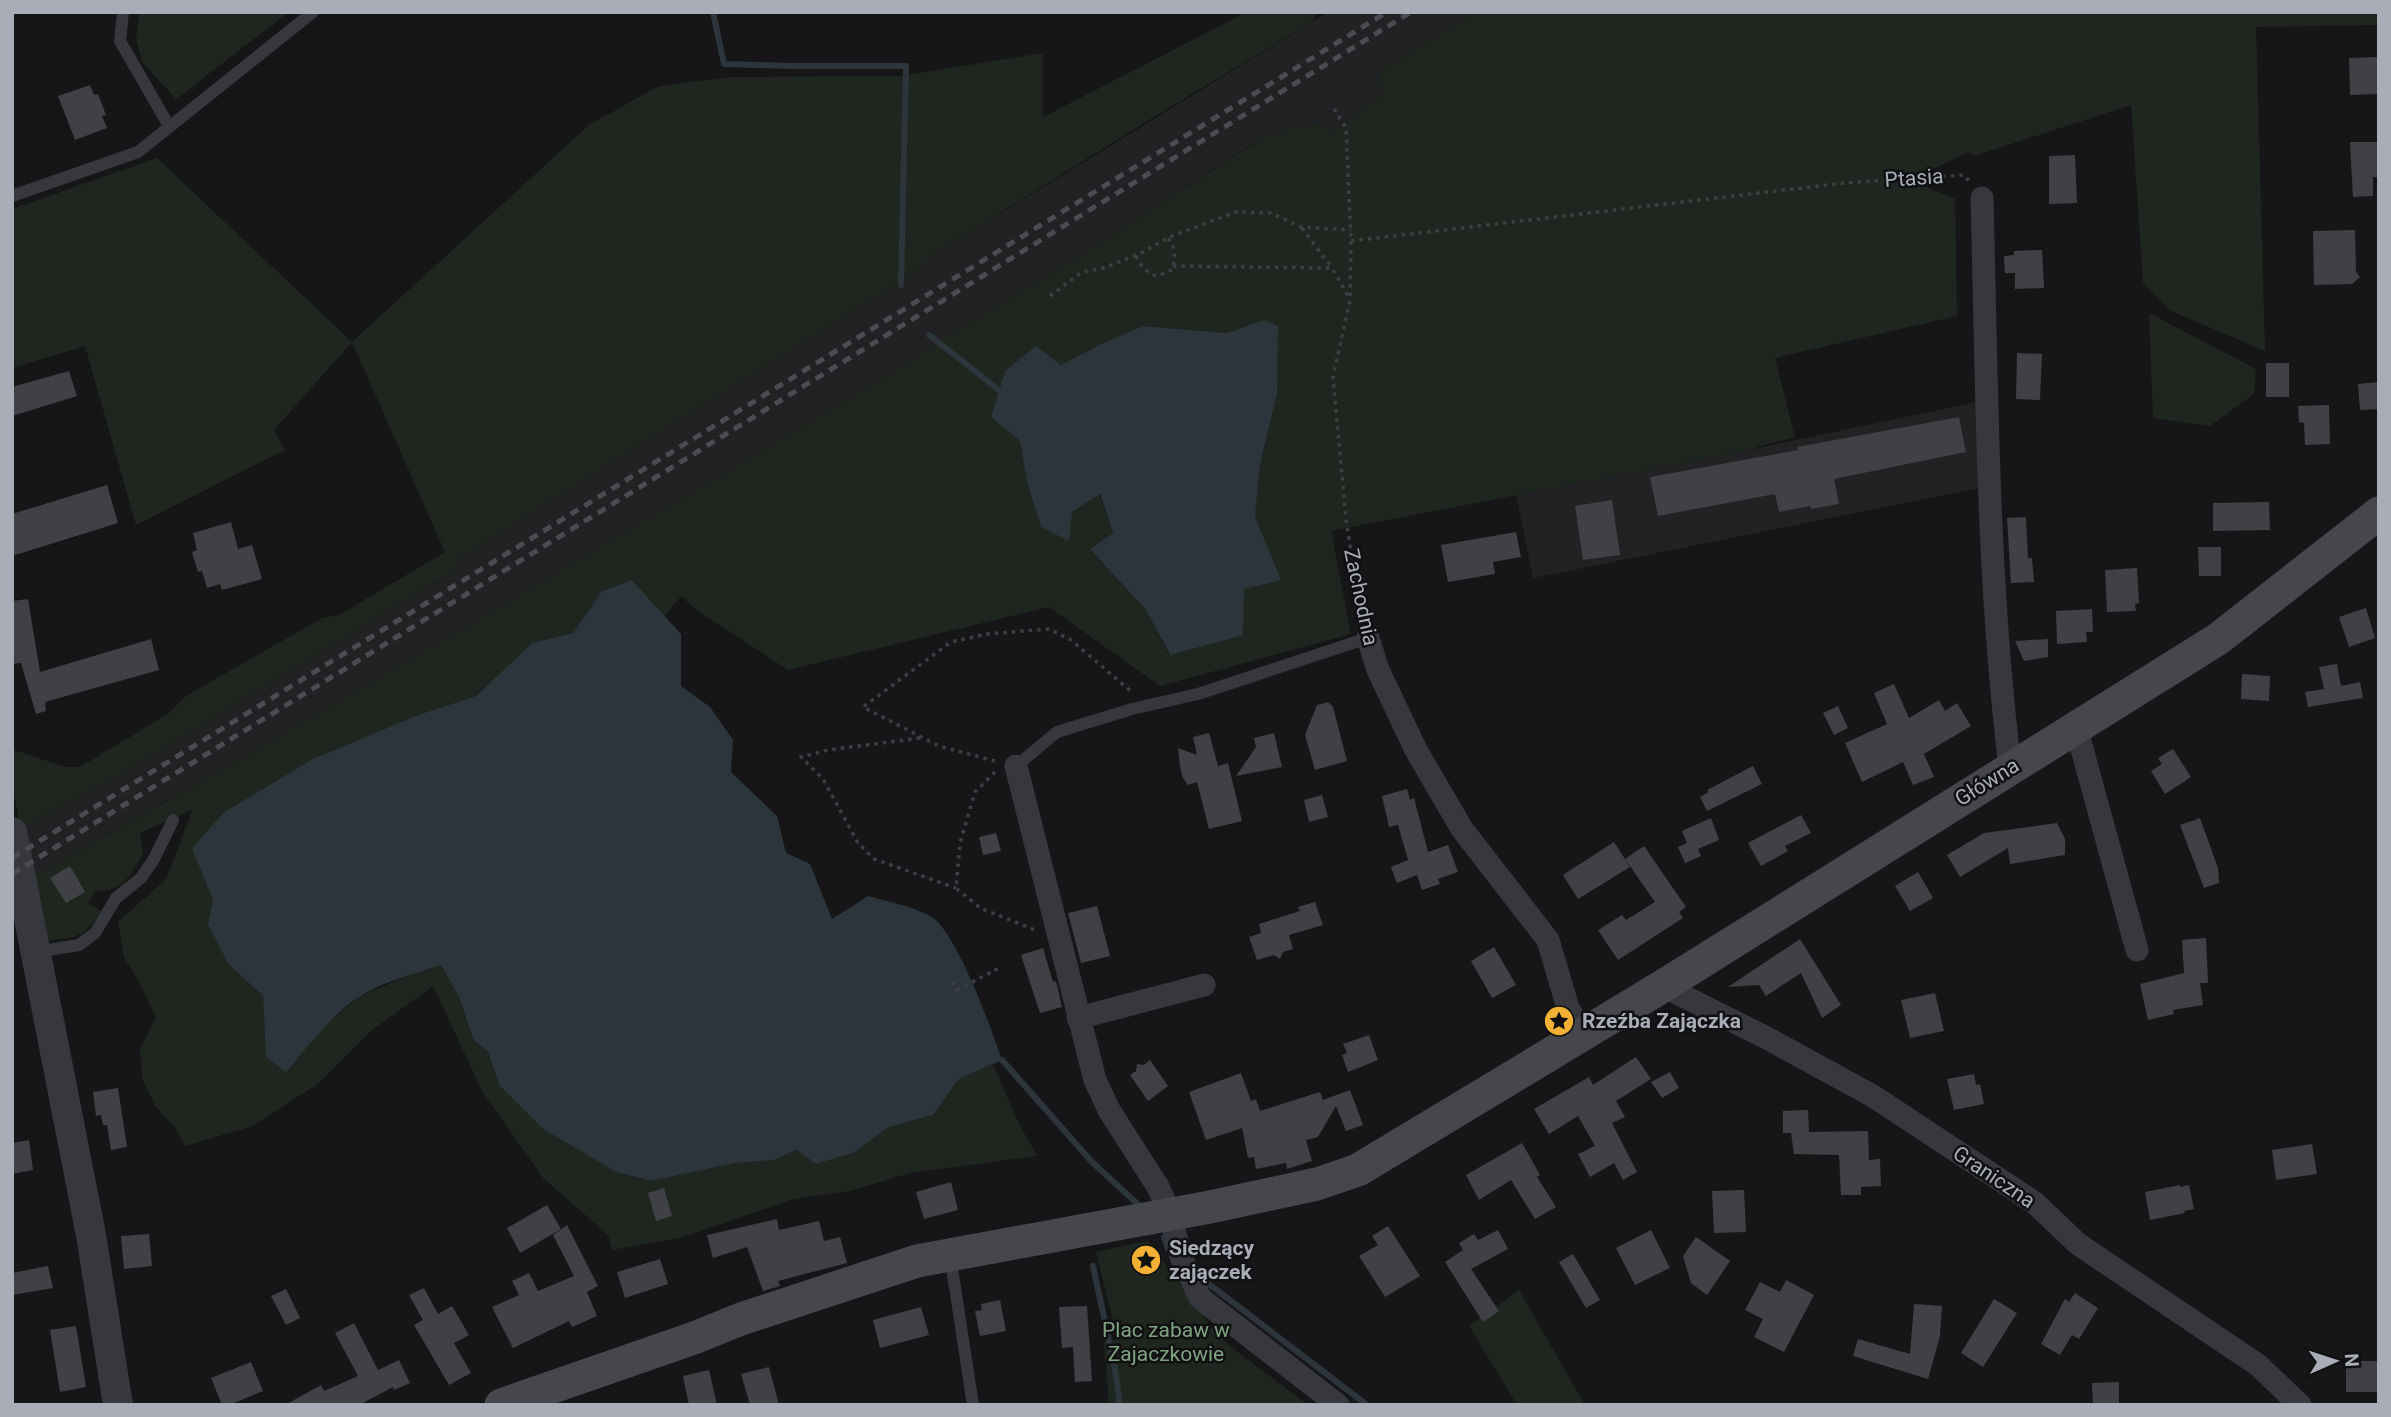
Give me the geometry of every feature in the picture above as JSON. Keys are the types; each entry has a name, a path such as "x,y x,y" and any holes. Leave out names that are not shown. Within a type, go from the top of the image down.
{"main road":[{"name":"Główna","path":"501,1405 838,1286 917,1261 1317,1184 1358,1170 1663,986 2218,639 2379,513"}],"street":[{"path":"1982,198 1990,491 2003,712 2010,767"},
{"name":"Zachodnia","path":"1368,638 1378,670 1410,738 1462,829 1548,940 1568,1008 1583,1033"},
{"path":"2076,727 2137,950"},
{"path":"1016,766 1095,1080 1110,1110 1158,1187 1170,1214 1181,1257 1200,1298 1338,1405"},
{"path":"12,832 91,1234 118,1405"},
{"path":"1078,1018 1204,985"},
{"name":"Graniczna","path":"1663,986 1777,1043 1896,1111 2035,1203 2078,1244 2258,1365 2300,1405"}],"lane":[{"path":"123,12 120,41 169,126"},
{"path":"12,196 138,152 313,12"},
{"path":"1016,766 1057,732 1149,705 1198,694 1368,638"},
{"path":"35,952 79,945 95,933 116,898 141,878 154,859 173,820"},
{"path":"950,1255 973,1405"}],"path":[{"name":"Zachodnia","path":"1334,109 1346,128 1351,241 1350,300 1333,377 1346,520 1368,638"},
{"name":"Ptasia","path":"1351,241 1857,182 1964,175 1982,198"},
{"path":"1050,296 1082,272 1104,268 1136,256 1167,238 1236,212 1271,213 1301,227 1351,230"},
{"path":"1301,227 1332,268 1350,300"},
{"path":"1136,256 1147,273 1157,276 1172,270 1175,258 1172,242 1167,238"},
{"path":"1173,265 1332,268"},
{"path":"956,888 960,843 975,792 1004,763 939,746 863,707 951,642 987,634 1049,629 1071,640 1149,705"},
{"path":"922,737 828,750 801,757 823,779 858,843 874,859 956,888 980,908 1044,934 1058,935"},
{"path":"957,990 1001,967"},
{"path":"952,982 960,998"}],"shaded area":[{"path":"1328,12 1477,12 1379,71 1382,96 1329,133 1265,136 913,360 620,537 363,689 32,877 21,828 118,776 459,568 450,563 923,267 923,261"},
{"path":"1264,320 1278,326 1277,394 1260,465 1255,517 1281,580 1244,589 1243,635 1170,655 1146,610 1090,549 1113,533 1100,494 1072,512 1069,541 1041,527 1027,482 1020,441 991,417 1005,371 1036,346 1061,365 1143,326 1227,333"},
{"path":"1977,402 1980,488 1533,578 1516,494 1744,451"},
{"path":"632,580 681,634 681,686 710,707 733,740 731,772 777,816 786,853 810,864 832,919 868,896 930,916 951,940 962,960 990,1027 1002,1060 959,1079 933,1115 889,1127 853,1153 816,1164 796,1150 774,1160 735,1163 651,1181 616,1172 543,1129 499,1085 488,1052 473,1039 459,997 441,965 387,983 359,997 329,1022 286,1072 266,1057 263,996 229,965 208,924 213,900 192,849 223,813 313,759 421,714 476,696 532,643 573,633 602,591"}],"green space":[{"path":"139,12 289,12 176,99 142,62 136,38"},
{"path":"1247,12 1315,12 1313,21 923,261 923,267 451,563 460,567 118,776 21,828 12,786 14,750 65,767 80,767 168,714 186,696 322,618 339,615 445,552 352,342 589,125 659,86 732,77 901,76 1043,53 1043,117"},
{"path":"1477,12 2379,12 2379,25 2256,27 2265,351 2171,311 2143,283 2131,105 1974,156 1968,152 1910,180 1955,199 1957,316 1775,358 1795,437 1744,451 1331,531 1351,634 1160,686 1049,607 788,670 695,609 681,596 665,616 631,580 602,591 573,633 532,643 476,696 421,714 389,729 192,849 213,900 229,965 263,996 266,1056 334,1018 360,996 441,965 459,997 473,1039 488,1052 499,1085 543,1129 616,1172 651,1181 735,1163 774,1160 796,1150 816,1164 853,1153 889,1127 933,1115 959,1079 993,1064 1016,1118 1037,1156 910,1173 850,1191 794,1199 680,1238 612,1250 608,1235 543,1178 482,1091 433,986 371,1031 319,1083 253,1126 185,1146 174,1126 155,1106 142,1078 140,1049 156,1018 124,957 118,922 166,879 193,809 140,833 143,854 125,881 105,891 95,892 88,903 101,911 89,927 78,935 46,940 32,877 364,687 913,360 1266,136 1319,123 1329,133 1382,96 1379,71","holes":["1264,320 1277,394 1260,465 1244,589 1169,655 1146,610 1090,549 1113,533 1099,494 1072,512 1027,482 1020,440 991,417 1005,371 1061,366 1099,345 1143,326 1227,333"]},
{"path":"157,158 352,342 274,430 285,450 136,525 85,346 12,368 12,209"},
{"path":"2149,313 2256,369 2254,394 2210,426 2153,418"},
{"name":"Plac zabaw w Zajaczkowie","path":"1148,1241 1216,1333 1308,1405 1109,1405 1104,1343 1117,1339 1121,1353 1096,1252"},
{"path":"1519,1290 1585,1405 1517,1405 1469,1326"}],"building":[{"path":"2377,57 2378,94 2350,95 2349,58"},
{"path":"90,85 94,95 98,94 106,115 102,116 107,128 75,140 58,96"},
{"path":"2350,142 2379,142 2379,177 2373,177 2373,196 2353,197"},
{"path":"2075,155 2077,203 2049,204 2049,156"},
{"path":"2355,230 2356,272 2360,277 2352,284 2314,285 2313,231"},
{"path":"2042,250 2044,288 2015,289 2015,273 2005,273 2004,256 2014,255 2014,251"},
{"path":"2017,353 2042,354 2040,400 2016,399"},
{"path":"2266,363 2289,363 2289,397 2266,397"},
{"path":"69,371 77,396 12,416 12,387"},
{"path":"2379,382 2379,409 2360,410 2358,384"},
{"path":"2329,405 2330,444 2305,445 2304,423 2299,422 2298,406"},
{"path":"1959,417 1966,452 1834,479 1839,504 1779,512 1775,494 1658,516 1650,477"},
{"path":"107,485 118,523 12,556 12,514"},
{"path":"1612,500 1620,555 1583,560 1575,506"},
{"path":"2269,502 2270,530 2213,531 2213,503"},
{"path":"2026,517 2028,558 2032,558 2034,582 2011,583 2007,518"},
{"path":"231,522 238,549 252,545 262,579 222,590 220,584 207,588 202,571 198,572 192,552 197,550 193,533"},
{"path":"1516,532 1521,557 1493,562 1495,574 1448,582 1441,545"},
{"path":"2198,547 2221,547 2221,576 2199,576"},
{"path":"2137,568 2139,603 2135,604 2136,611 2107,612 2105,570"},
{"path":"28,599 40,672 151,639 159,670 45,702 46,711 36,714 21,663 12,664 12,601"},
{"path":"2366,608 2375,638 2349,647 2339,617"},
{"path":"2092,609 2093,632 2086,632 2087,642 2057,644 2056,611"},
{"path":"2048,639 2048,657 2024,661 2015,641"},
{"path":"2337,664 2341,686 2360,682 2363,698 2308,707 2305,692 2324,689 2319,667"},
{"path":"2242,674 2270,676 2269,701 2241,699"},
{"path":"1894,684 1909,718 1939,700 1945,711 1957,703 1971,726 1924,754 1934,777 1913,785 1903,762 1862,782 1845,743 1887,724 1874,693"},
{"path":"1328,702 1333,707 1347,761 1315,770 1305,735 1317,705"},
{"path":"1838,706 1848,728 1834,735 1823,713"},
{"path":"1209,733 1218,766 1228,763 1242,821 1209,829 1197,782 1188,785 1183,778 1178,748 1197,755 1193,737"},
{"path":"1274,733 1282,767 1236,776 1256,747 1254,738"},
{"path":"2173,749 2191,777 2165,794 2151,771 2162,764 2158,758"},
{"path":"1753,766 1762,784 1707,811 1700,797 1709,792 1707,790"},
{"path":"1407,789 1410,800 1414,798 1428,852 1448,845 1458,872 1438,879 1440,884 1422,890 1417,875 1397,883 1391,867 1408,860 1398,825 1389,827 1382,796"},
{"path":"1322,795 1328,817 1309,822 1304,800"},
{"path":"1801,815 1811,833 1785,846 1788,851 1761,866 1748,843"},
{"path":"1711,818 1719,840 1698,849 1701,856 1685,863 1678,847 1687,843 1682,831"},
{"path":"2200,818 2218,868 2219,883 2204,888 2180,825"},
{"path":"2057,823 2065,839 2065,855 2010,864 2008,848 1960,877 1947,855 1984,833"},
{"path":"996,833 1001,851 983,855 979,837"},
{"path":"1614,842 1630,867 1578,899 1563,875"},
{"path":"1644,846 1686,907 1679,912 1683,918 1618,960 1598,930 1622,915 1626,920 1655,902 1625,859"},
{"path":"70,866 85,892 66,903 50,878"},
{"path":"1918,872 1933,898 1910,911 1895,886"},
{"path":"1315,902 1323,925 1289,935 1293,949 1283,952 1280,959 1274,955 1257,960 1249,937 1261,933 1259,924 1300,911 1298,907"},
{"path":"1097,906 1110,956 1081,963 1068,913"},
{"path":"2206,938 2208,983 2200,983 2203,1005 2173,1010 2174,1014 2148,1020 2140,984 2184,973 2182,940"},
{"path":"1800,939 1841,1005 1822,1018 1801,973 1766,996 1759,985 1728,987"},
{"path":"1494,947 1516,985 1492,998 1471,961"},
{"path":"1043,948 1053,982 1056,981 1062,1007 1040,1013 1021,955"},
{"path":"1935,993 1944,1031 1910,1038 1901,1000"},
{"path":"1369,1035 1378,1060 1348,1072 1342,1055 1347,1053 1343,1044"},
{"path":"1636,1057 1651,1079 1616,1101 1625,1117 1612,1123 1637,1172 1623,1180 1614,1163 1590,1177 1578,1154 1595,1146 1578,1116 1549,1134 1534,1109 1589,1077 1593,1085"},
{"path":"1150,1060 1168,1086 1148,1101 1130,1075 1136,1071 1137,1064 1144,1065"},
{"path":"1670,1072 1679,1088 1662,1098 1651,1082"},
{"path":"1241,1073 1251,1101 1256,1099 1260,1111 1320,1092 1323,1100 1350,1090 1363,1125 1346,1131 1336,1106 1318,1137 1306,1140 1312,1161 1287,1169 1286,1163 1256,1169 1254,1157 1248,1158 1242,1128 1206,1140 1189,1092"},
{"path":"1974,1074 1976,1085 1980,1084 1984,1104 1954,1110 1947,1079"},
{"path":"118,1088 127,1147 111,1150 107,1125 103,1125 101,1115 96,1116 93,1092"},
{"path":"1808,1110 1809,1132 1868,1131 1869,1160 1880,1159 1881,1186 1861,1187 1861,1195 1841,1195 1839,1155 1794,1154 1791,1133 1783,1133 1783,1111"},
{"path":"29,1140 33,1170 12,1174 12,1143"},
{"path":"1522,1143 1540,1175 1537,1177 1556,1207 1535,1219 1511,1180 1479,1200 1466,1175"},
{"path":"2312,1144 2317,1174 2276,1180 2272,1150"},
{"path":"951,1182 958,1210 924,1219 916,1192"},
{"path":"2189,1185 2194,1209 2150,1220 2145,1192"},
{"path":"664,1188 672,1216 656,1221 648,1193"},
{"path":"1744,1190 1746,1232 1714,1233 1712,1191"},
{"path":"547,1205 561,1229 520,1253 507,1228"},
{"path":"777,1219 779,1230 819,1221 824,1241 840,1237 847,1263 778,1281 780,1286 763,1291 747,1247 713,1258 707,1235"},
{"path":"567,1225 598,1286 587,1292 597,1316 572,1327 569,1321 513,1348 492,1307 519,1295 512,1281 529,1273 538,1291 574,1276 553,1235"},
{"path":"1388,1226 1420,1276 1385,1297 1359,1256 1378,1245 1372,1236"},
{"path":"1498,1230 1508,1249 1471,1269 1499,1311 1483,1322 1445,1262 1463,1250 1459,1243 1474,1234 1478,1240"},
{"path":"1651,1230 1670,1268 1635,1285 1616,1248"},
{"path":"149,1234 152,1266 124,1269 121,1236"},
{"path":"1696,1237 1730,1261 1707,1295 1691,1283 1683,1256"},
{"path":"1573,1254 1600,1300 1586,1308 1559,1262"},
{"path":"660,1259 668,1284 625,1298 617,1272"},
{"path":"48,1266 53,1288 12,1295 12,1273"},
{"path":"1786,1280 1814,1295 1784,1352 1754,1337 1763,1319 1745,1310 1760,1282 1780,1292"},
{"path":"424,1288 438,1314 452,1306 469,1335 454,1343 471,1373 449,1385 414,1325 423,1320 409,1295"},
{"path":"286,1289 300,1318 286,1325 271,1296"},
{"path":"2075,1293 2098,1308 2079,1339 2072,1335 2060,1355 2041,1344 2065,1299 2069,1302"},
{"path":"1994,1299 2017,1313 1983,1367 1961,1353"},
{"path":"1000,1300 1006,1331 980,1336 975,1311 982,1310 981,1304"},
{"path":"1914,1304 1942,1306 1940,1336 1928,1379 1853,1356 1858,1339 1910,1354"},
{"path":"1087,1306 1092,1381 1075,1382 1073,1347 1062,1348 1059,1307"},
{"path":"921,1307 929,1335 880,1348 873,1320"},
{"path":"354,1323 378,1370 399,1360 410,1383 394,1390 393,1387 359,1405 285,1405 321,1385 324,1391 358,1376 335,1333"},
{"path":"76,1326 86,1387 60,1392 50,1330"},
{"path":"2346,1361 2379,1361 2379,1392 2346,1392"},
{"path":"251,1362 263,1391 229,1405 222,1405 211,1378"},
{"path":"769,1367 779,1405 750,1405 741,1374"},
{"path":"709,1370 717,1405 689,1405 683,1376"},
{"path":"2119,1382 2119,1405 2093,1405 2092,1383"}],"waterway":[{"path":"713,12 724,64 906,66 901,285"},
{"path":"929,335 999,390"},
{"path":"1002,1060 1092,1162 1142,1208"},
{"path":"1164,1237 1168,1249"},
{"path":"1093,1266 1120,1405"},
{"path":"1205,1281 1367,1405"}],"railway":[{"path":"12,858 1387,12"},
{"path":"12,874 1411,12"}],"place":[{"name":"Rzeźba Zajączka","path":"1559,1021"},
{"name":"Siedzący zajączek","path":"1146,1260"}]}
